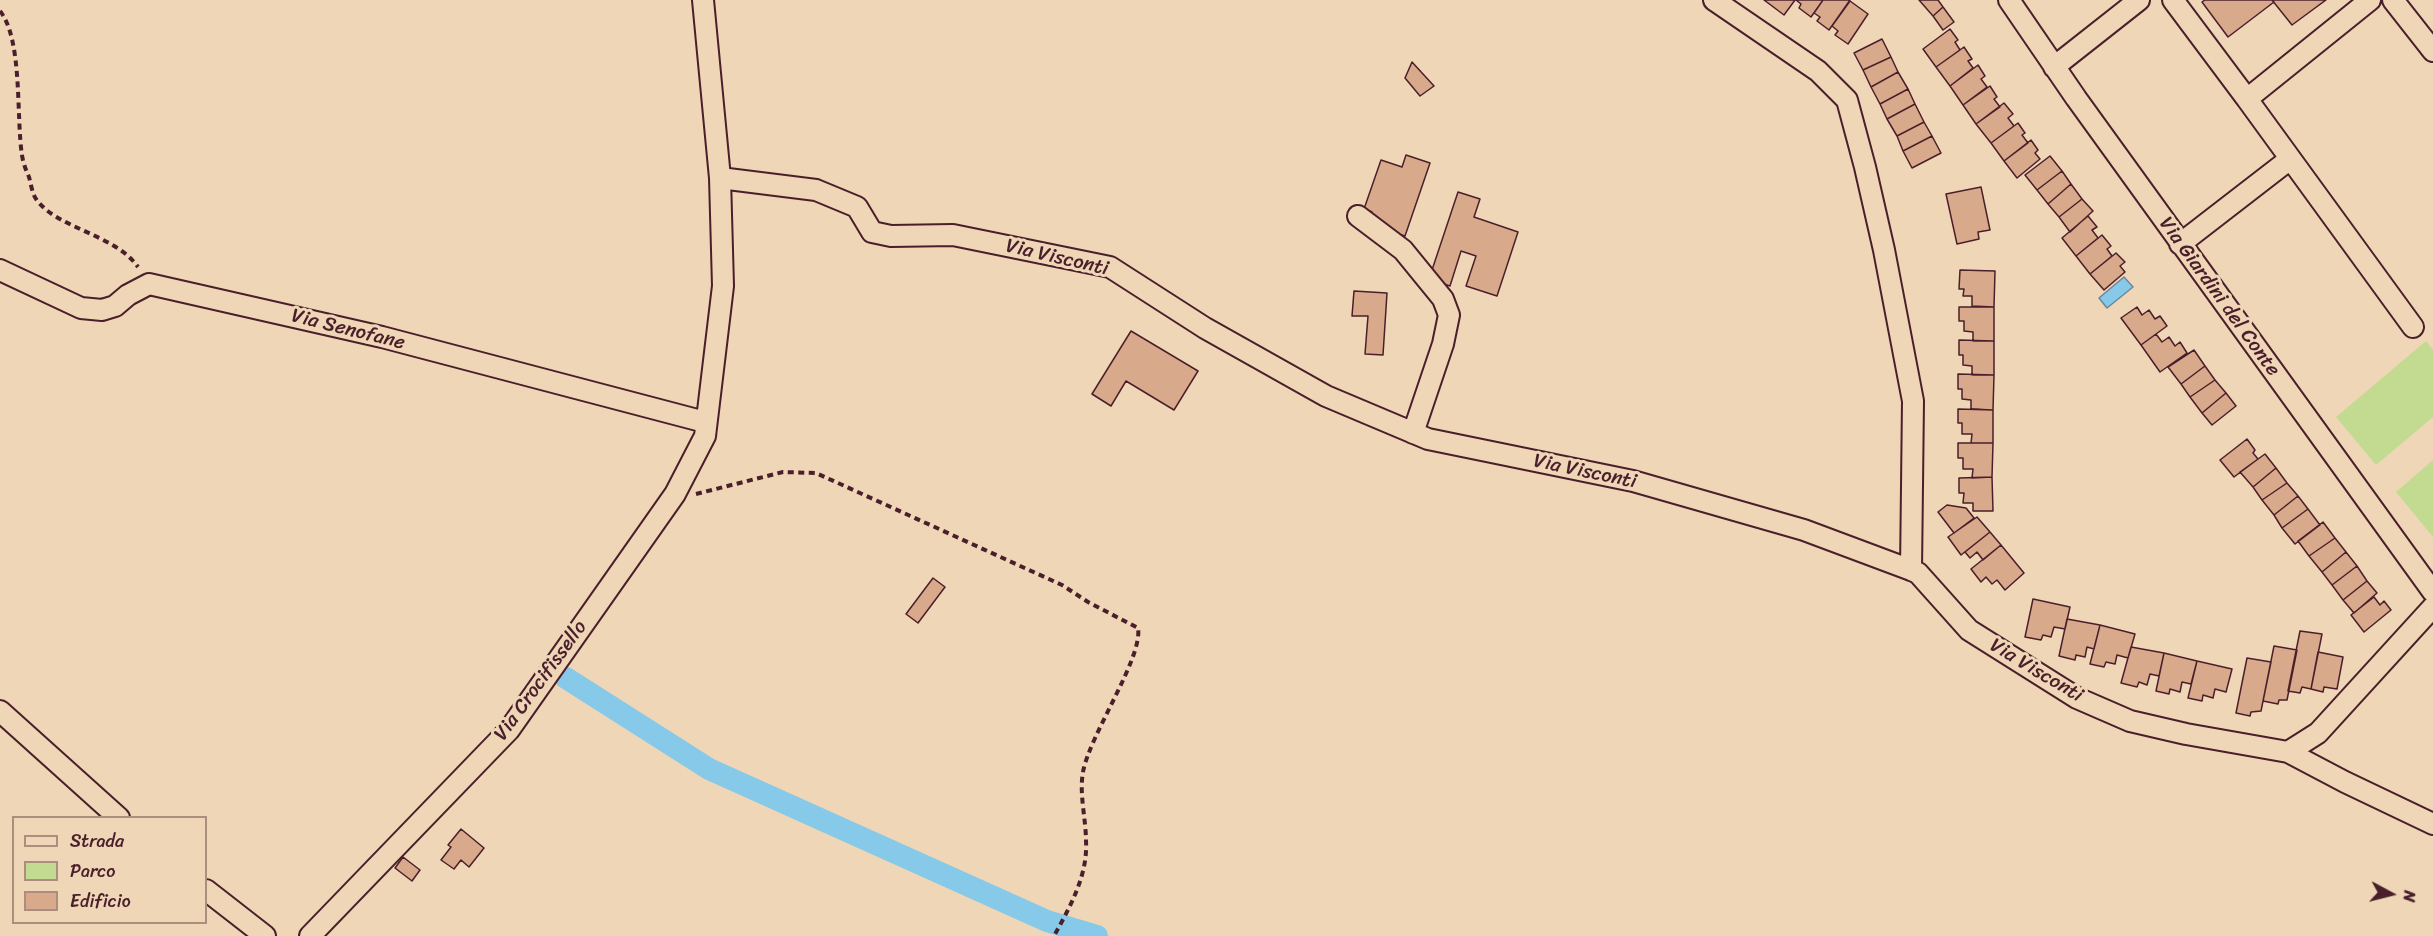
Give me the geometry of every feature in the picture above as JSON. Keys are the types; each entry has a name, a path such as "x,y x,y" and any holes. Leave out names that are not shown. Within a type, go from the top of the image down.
{"street":[{"name":"Via Crocifissello","path":"310,936 509,730 679,487 705,436 723,286 720,178 703,0"},
{"path":"1714,0 1818,71 1847,100 1884,250 1913,401 1911,570"},
{"name":"Via Giardini del Conte","path":"2009,0 2180,243 2433,592"},
{"path":"2054,66 2139,0"},
{"path":"2173,0 2413,327"},
{"path":"2247,99 2370,0"},
{"path":"2393,0 2433,51"},
{"path":"2180,243 2290,159"},
{"name":"Via Visconti","path":"720,178 816,190 857,207 872,232 891,236 953,235 1110,267 1205,328 1326,396 1428,440 1633,481 1804,530 1911,570 1918,573 1969,630 2077,698 2130,721 2186,734 2288,752 2433,824"},
{"path":"1358,216 1403,250 1443,299 1449,315 1443,344 1413,433"},
{"path":"0,270 81,308 102,310 115,306 128,295 149,284"},
{"name":"Via Senofane","path":"149,284 381,337 705,422"},
{"path":"2288,752 2318,733 2433,607"},
{"path":"0,711 117,816"},
{"path":"207,891 265,936"}],"path":[{"path":"0,11 12,40 22,157 35,198 50,212 105,240 134,261 149,284"},
{"path":"679,487 696,494 783,472 816,473 1062,585 1088,602 1138,628 1140,637 1128,668 1097,730 1082,773 1087,844 1082,876 1054,936"}],"green space":[{"path":"2426,341 2433,350 2433,417 2376,465 2336,417"},
{"path":"2433,460 2433,537 2396,492"}],"water":[{"path":"2124,277 2133,287 2107,308 2099,298"}],"building":[{"path":"1764,0 1795,0 1784,15"},
{"path":"1796,0 1823,0 1811,17 1799,8 1801,4"},
{"path":"1823,0 1850,0 1829,30 1817,21 1820,17 1814,13"},
{"path":"1919,0 1938,0 1943,7 1933,16"},
{"path":"2205,0 2272,0 2274,2 2228,37 2202,2"},
{"path":"2272,0 2326,0 2292,25"},
{"path":"1850,1 1868,14 1848,44 1835,35 1838,31 1832,26"},
{"path":"1943,7 1954,22 1943,30 1933,16"},
{"path":"1950,29 1958,40 1955,42 1960,50 1936,67 1923,49"},
{"path":"1882,39 1891,57 1863,70 1854,53"},
{"path":"1964,47 1972,59 1968,61 1973,68 1950,86 1936,67"},
{"path":"1891,57 1898,72 1871,87 1863,70"},
{"path":"1412,62 1434,86 1420,96 1405,78"},
{"path":"1978,65 1985,76 1981,79 1987,87 1963,105 1950,86"},
{"path":"1898,72 1908,89 1880,104 1871,87"},
{"path":"1990,86 1997,97 1994,99 2000,107 1976,124 1963,105"},
{"path":"1908,89 1915,104 1887,119 1880,104"},
{"path":"2004,103 2013,114 2008,118 2014,126 1991,143 1976,124"},
{"path":"1915,104 1924,122 1897,136 1887,119"},
{"path":"1924,122 1932,136 1903,151 1897,136"},
{"path":"2018,123 2028,143 2004,161 1991,143"},
{"path":"1932,136 1941,153 1912,168 1903,151"},
{"path":"2031,140 2038,150 2035,153 2040,159 2017,178 2004,161"},
{"path":"1406,155 1430,163 1405,236 1379,228 1370,219 1372,212 1364,209 1381,160 1402,167"},
{"path":"2050,156 2062,171 2037,190 2025,175"},
{"path":"2062,171 2071,184 2048,204 2037,190"},
{"path":"2071,184 2082,199 2059,217 2048,204"},
{"path":"1981,187 1990,230 1978,232 1979,239 1957,244 1946,194"},
{"path":"1458,192 1480,199 1474,217 1518,232 1497,296 1466,286 1476,256 1461,251 1450,286 1429,279"},
{"path":"2082,199 2093,211 2070,232 2059,217"},
{"path":"2088,216 2097,227 2092,230 2098,238 2076,256 2062,238"},
{"path":"2102,235 2111,246 2107,249 2112,256 2090,274 2076,256"},
{"path":"2116,253 2125,262 2120,266 2125,272 2104,290 2090,274"},
{"path":"1960,270 1995,271 1994,307 1972,306 1972,296 1963,296 1964,289 1959,289"},
{"path":"1354,291 1387,293 1383,355 1365,354 1368,316 1352,316"},
{"path":"1959,307 1994,307 1994,341 1973,341 1973,332 1964,331 1964,321 1959,321"},
{"path":"2137,307 2142,315 2149,310 2155,319 2160,316 2167,326 2141,345 2121,318"},
{"path":"1131,331 1198,371 1174,410 1126,381 1111,406 1092,394"},
{"path":"2156,334 2162,342 2169,337 2175,346 2180,342 2187,353 2160,372 2141,345"},
{"path":"1959,340 1994,341 1994,375 1972,375 1972,366 1963,365 1963,355 1959,355"},
{"path":"2194,350 2205,366 2181,384 2168,367"},
{"path":"2205,366 2215,380 2190,397 2181,384"},
{"path":"1958,374 1994,375 1993,410 1971,409 1971,400 1962,399 1962,389 1958,389"},
{"path":"2215,380 2226,393 2202,413 2190,397"},
{"path":"2226,393 2236,406 2212,425 2202,413"},
{"path":"1958,409 1993,410 1993,443 1971,443 1972,434 1962,434 1962,423 1958,423"},
{"path":"2247,439 2258,459 2234,477 2220,460"},
{"path":"1958,443 1993,443 1992,477 1972,478 1973,469 1963,469 1963,458 1958,458"},
{"path":"2265,454 2276,468 2253,487 2240,472"},
{"path":"2276,468 2287,483 2262,500 2253,487"},
{"path":"1992,477 1993,511 1973,511 1973,503 1963,503 1964,493 1959,493 1959,478"},
{"path":"2287,483 2298,496 2274,515 2262,500"},
{"path":"2298,496 2308,509 2282,528 2274,515"},
{"path":"1947,505 1966,508 1974,518 1954,533 1938,512"},
{"path":"2308,509 2320,525 2295,544 2282,528"},
{"path":"1977,517 1990,532 1961,555 1948,537"},
{"path":"2323,522 2335,538 2309,556 2298,541"},
{"path":"1990,532 2001,545 1983,560 1977,552 1970,558 1965,552"},
{"path":"2335,538 2346,552 2322,572 2309,556"},
{"path":"2001,545 2024,573 2005,590 1997,580 1992,584 1986,577 1981,582 1971,569"},
{"path":"2346,552 2357,566 2332,585 2322,572"},
{"path":"2357,566 2367,581 2343,600 2332,585"},
{"path":"933,578 945,587 918,623 906,614"},
{"path":"2367,581 2377,593 2354,613 2343,600"},
{"path":"2374,597 2380,605 2384,601 2391,610 2364,632 2351,615"},
{"path":"2033,599 2070,607 2065,629 2054,627 2051,637 2043,635 2041,640 2025,637"},
{"path":"2067,619 2100,625 2094,649 2087,647 2085,657 2076,655 2075,660 2059,656"},
{"path":"2100,625 2135,634 2128,658 2117,655 2115,664 2106,662 2104,667 2090,664"},
{"path":"2300,631 2322,634 2311,689 2302,687 2300,693 2288,691"},
{"path":"2274,646 2297,650 2287,700 2279,700 2278,704 2263,701"},
{"path":"2131,647 2164,653 2159,676 2150,674 2147,685 2139,682 2137,687 2121,683"},
{"path":"2318,652 2343,657 2337,689 2324,687 2323,692 2311,689"},
{"path":"2164,653 2197,661 2191,684 2182,682 2180,692 2170,689 2169,694 2156,691"},
{"path":"2247,658 2271,662 2261,711 2251,712 2250,716 2236,713"},
{"path":"2197,661 2232,669 2226,692 2215,689 2213,698 2203,695 2202,701 2188,698"},
{"path":"461,829 484,848 469,867 461,860 454,869 441,860 451,847 448,845"},
{"path":"403,857 420,870 412,881 395,868"}],"waterway":[{"path":"566,678 709,769 1047,921 1097,936"}]}
